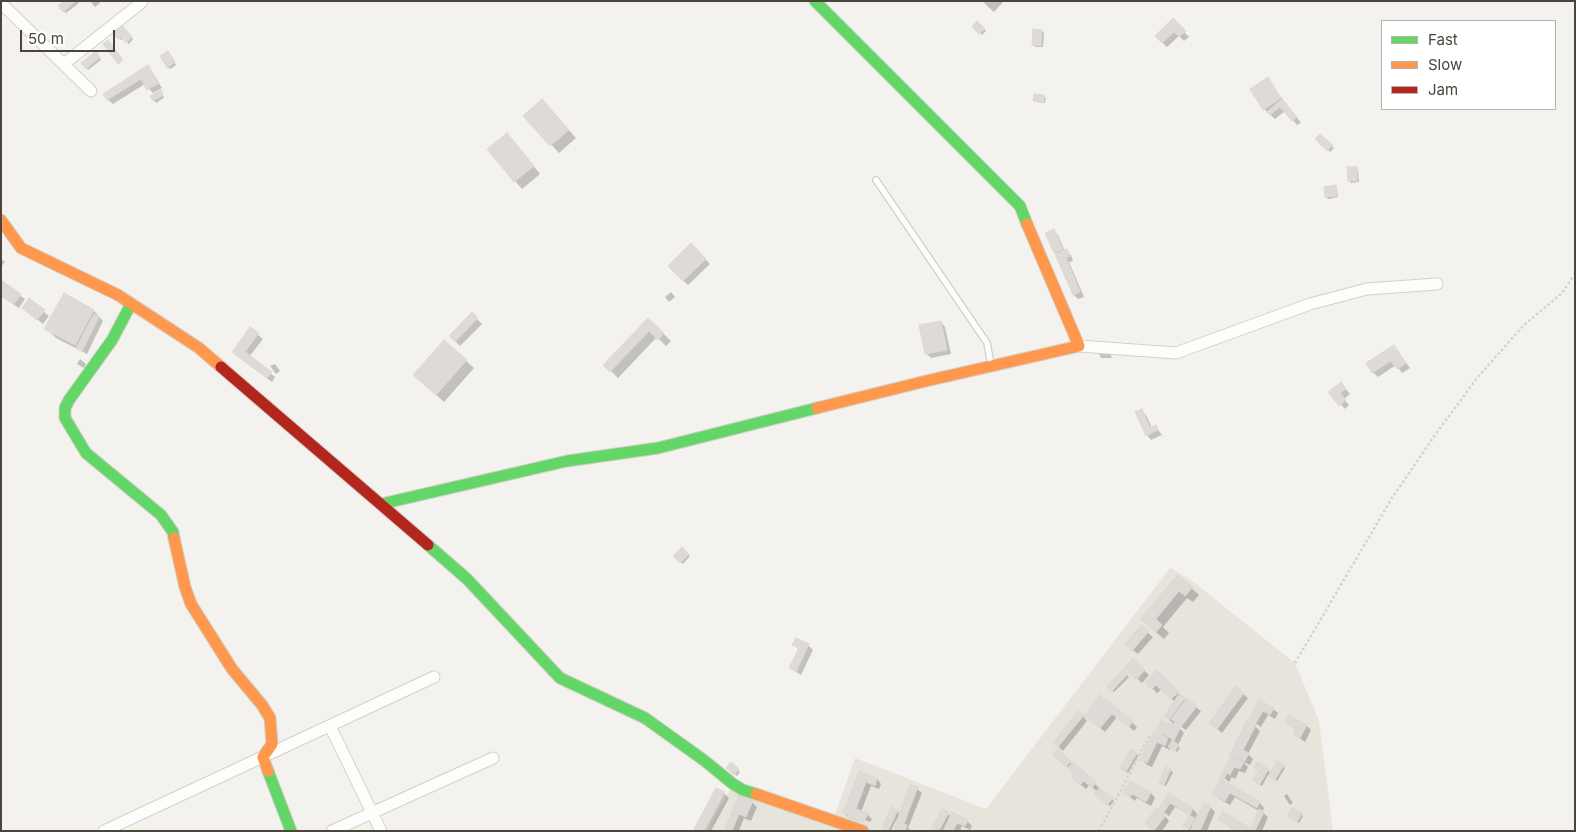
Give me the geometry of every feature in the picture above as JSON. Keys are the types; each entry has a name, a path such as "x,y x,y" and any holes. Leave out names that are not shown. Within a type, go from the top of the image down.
{"street":[{"path":"815,1 1020,206 1079,346"},
{"path":"1,2 91,91"},
{"path":"64,64 142,2"},
{"path":"1,220 21,248 118,295 199,348 262,400 467,579 560,678 645,718 743,790 863,831"},
{"path":"381,504 567,461 658,448 926,381 1079,346 1176,353 1310,304 1367,289 1437,284"},
{"path":"131,304 112,340 69,400 65,408 65,418 86,453 161,515 173,532 185,587 191,604 232,669 262,705 270,718 272,744 263,758"},
{"path":"104,831 434,677"},
{"path":"330,726 381,831"},
{"path":"263,758 291,831"},
{"path":"332,831 493,758"}],"lane":[{"path":"876,180 987,343 991,367"}],"path":[{"path":"1295,663 1392,498 1435,435 1477,378 1523,326 1562,293 1575,274"},
{"path":"1099,831 1150,735"}],"shaded area":[{"path":"1170,568 1191,580 1295,663 1319,721 1333,831 707,831 733,784 833,820 855,758 986,809"}],"building":[{"path":"64,1 76,1 63,12 58,6"},
{"path":"1173,18 1186,31 1179,37 1174,32 1162,43 1155,36"},
{"path":"977,21 985,29 979,34 972,27"},
{"path":"122,25 132,37 126,43 121,37 118,39 113,33"},
{"path":"1033,29 1042,30 1041,46 1032,45"},
{"path":"108,40 123,60 118,64 103,44"},
{"path":"96,51 100,57 86,69 81,63"},
{"path":"168,51 175,62 167,68 160,56"},
{"path":"148,65 159,83 147,90 141,79 107,100 103,94"},
{"path":"1268,77 1281,98 1263,110 1250,89"},
{"path":"161,90 163,95 153,101 150,96"},
{"path":"1034,94 1044,95 1044,102 1033,101"},
{"path":"542,99 569,130 550,146 523,116"},
{"path":"1282,99 1297,117 1292,121 1280,107 1270,115 1267,112"},
{"path":"507,133 534,166 514,182 487,149"},
{"path":"1320,134 1333,145 1327,151 1315,139"},
{"path":"1347,167 1357,167 1357,181 1348,181"},
{"path":"1336,185 1337,196 1325,197 1324,187"},
{"path":"1054,229 1063,249 1054,253 1045,233"},
{"path":"691,243 706,259 683,281 668,266"},
{"path":"1067,249 1070,256 1066,258 1080,292 1073,295 1055,254"},
{"path":"1,280 21,294 14,304 1,296"},
{"path":"64,293 94,310 75,345 44,329"},
{"path":"29,298 45,310 37,320 22,308"},
{"path":"472,312 478,318 455,342 449,336"},
{"path":"94,314 99,317 82,351 76,348"},
{"path":"648,318 664,333 658,340 649,331 610,372 603,365"},
{"path":"941,321 947,350 925,354 919,325"},
{"path":"250,327 259,333 245,352 272,372 267,378 232,352"},
{"path":"444,340 467,360 436,395 413,375"},
{"path":"1394,345 1406,363 1397,369 1391,361 1372,373 1366,363"},
{"path":"1341,382 1346,389 1340,393 1346,400 1339,406 1328,392"},
{"path":"1142,409 1150,428 1156,425 1158,430 1146,436 1135,412"},
{"path":"682,547 689,554 680,563 673,556"},
{"path":"1178,575 1193,587 1185,596 1179,591 1156,619 1162,625 1156,632 1140,619"},
{"path":"1141,625 1149,631 1132,651 1125,644"},
{"path":"796,638 809,644 796,672 789,668 799,648 792,645"},
{"path":"1133,658 1145,670 1136,680 1124,668"},
{"path":"1123,669 1128,674 1112,691 1107,687"},
{"path":"1157,670 1179,692 1171,699 1156,685 1152,689 1145,683"},
{"path":"1236,686 1244,693 1217,729 1209,723"},
{"path":"1179,694 1185,698 1169,720 1164,716"},
{"path":"1100,695 1133,721 1129,727 1112,714 1100,728 1084,716"},
{"path":"1187,698 1197,706 1181,727 1171,719"},
{"path":"1259,700 1274,708 1270,715 1263,711 1256,723 1249,720"},
{"path":"1078,711 1084,715 1058,747 1053,743"},
{"path":"1289,715 1307,725 1300,738 1293,735 1296,728 1285,722"},
{"path":"1162,720 1168,724 1169,722 1180,727 1174,740 1156,730"},
{"path":"1247,721 1256,725 1243,750 1249,753 1245,761 1230,754"},
{"path":"1154,731 1168,738 1165,746 1157,742 1147,763 1140,760"},
{"path":"1172,740 1179,745 1175,751 1168,747"},
{"path":"1058,749 1071,761 1066,767 1053,755"},
{"path":"1131,749 1137,753 1126,772 1120,768"},
{"path":"1231,755 1244,762 1240,769 1234,767 1230,775 1227,773 1224,779 1220,777"},
{"path":"1277,761 1284,765 1275,780 1268,776"},
{"path":"731,762 739,769 734,775 726,768"},
{"path":"1073,762 1096,782 1092,788 1084,781 1080,785 1071,777 1074,773 1068,768"},
{"path":"1258,762 1269,769 1265,775 1254,767"},
{"path":"1166,766 1171,769 1164,785 1159,783"},
{"path":"859,771 877,778 875,786 866,782 856,809 868,813 864,822 843,813"},
{"path":"1258,771 1265,776 1259,785 1252,780"},
{"path":"1221,779 1260,802 1257,808 1230,793 1225,801 1212,794"},
{"path":"1130,781 1151,792 1146,802 1132,794 1130,797 1123,793"},
{"path":"910,785 918,787 904,824 907,825 905,831 900,831 894,828"},
{"path":"716,788 725,792 704,831 693,831"},
{"path":"1099,788 1113,798 1107,805 1094,794"},
{"path":"1168,793 1193,808 1190,815 1170,803 1164,812 1159,809"},
{"path":"739,795 753,801 746,817 739,814 732,831 724,831"},
{"path":"1204,803 1211,806 1200,831 1190,831 1200,809 1202,810"},
{"path":"891,807 898,810 888,831 882,828"},
{"path":"1156,808 1166,815 1154,831 1145,824"},
{"path":"1292,808 1302,813 1297,822 1287,817"},
{"path":"942,809 949,812 939,831 930,831"},
{"path":"1259,809 1264,812 1255,831 1249,831"},
{"path":"952,812 968,820 965,826 957,823 953,831 943,831"},
{"path":"1223,812 1250,828 1249,831 1237,831 1218,820"},
{"path":"1189,815 1195,818 1189,829 1183,826"}],"traffic: fast":[{"path":"815,1 1020,206 1027,224"},
{"path":"131,304 112,340 69,400 65,408 65,418 86,453 161,515 173,532 174,538"},
{"path":"381,504 567,461 658,448 817,408"},
{"path":"428,545 467,579 560,678 645,718 705,761 733,784 743,790 756,794"},
{"path":"268,771 291,831"}],"traffic: slow":[{"path":"1,220 21,248 118,295 199,348 221,367"},
{"path":"817,408 1079,346 1027,224"},
{"path":"174,538 185,587 191,604 232,669 262,705 270,718 272,744 263,757 268,771"},
{"path":"756,794 863,831"}],"traffic: jam":[{"path":"221,367 428,545"}]}
